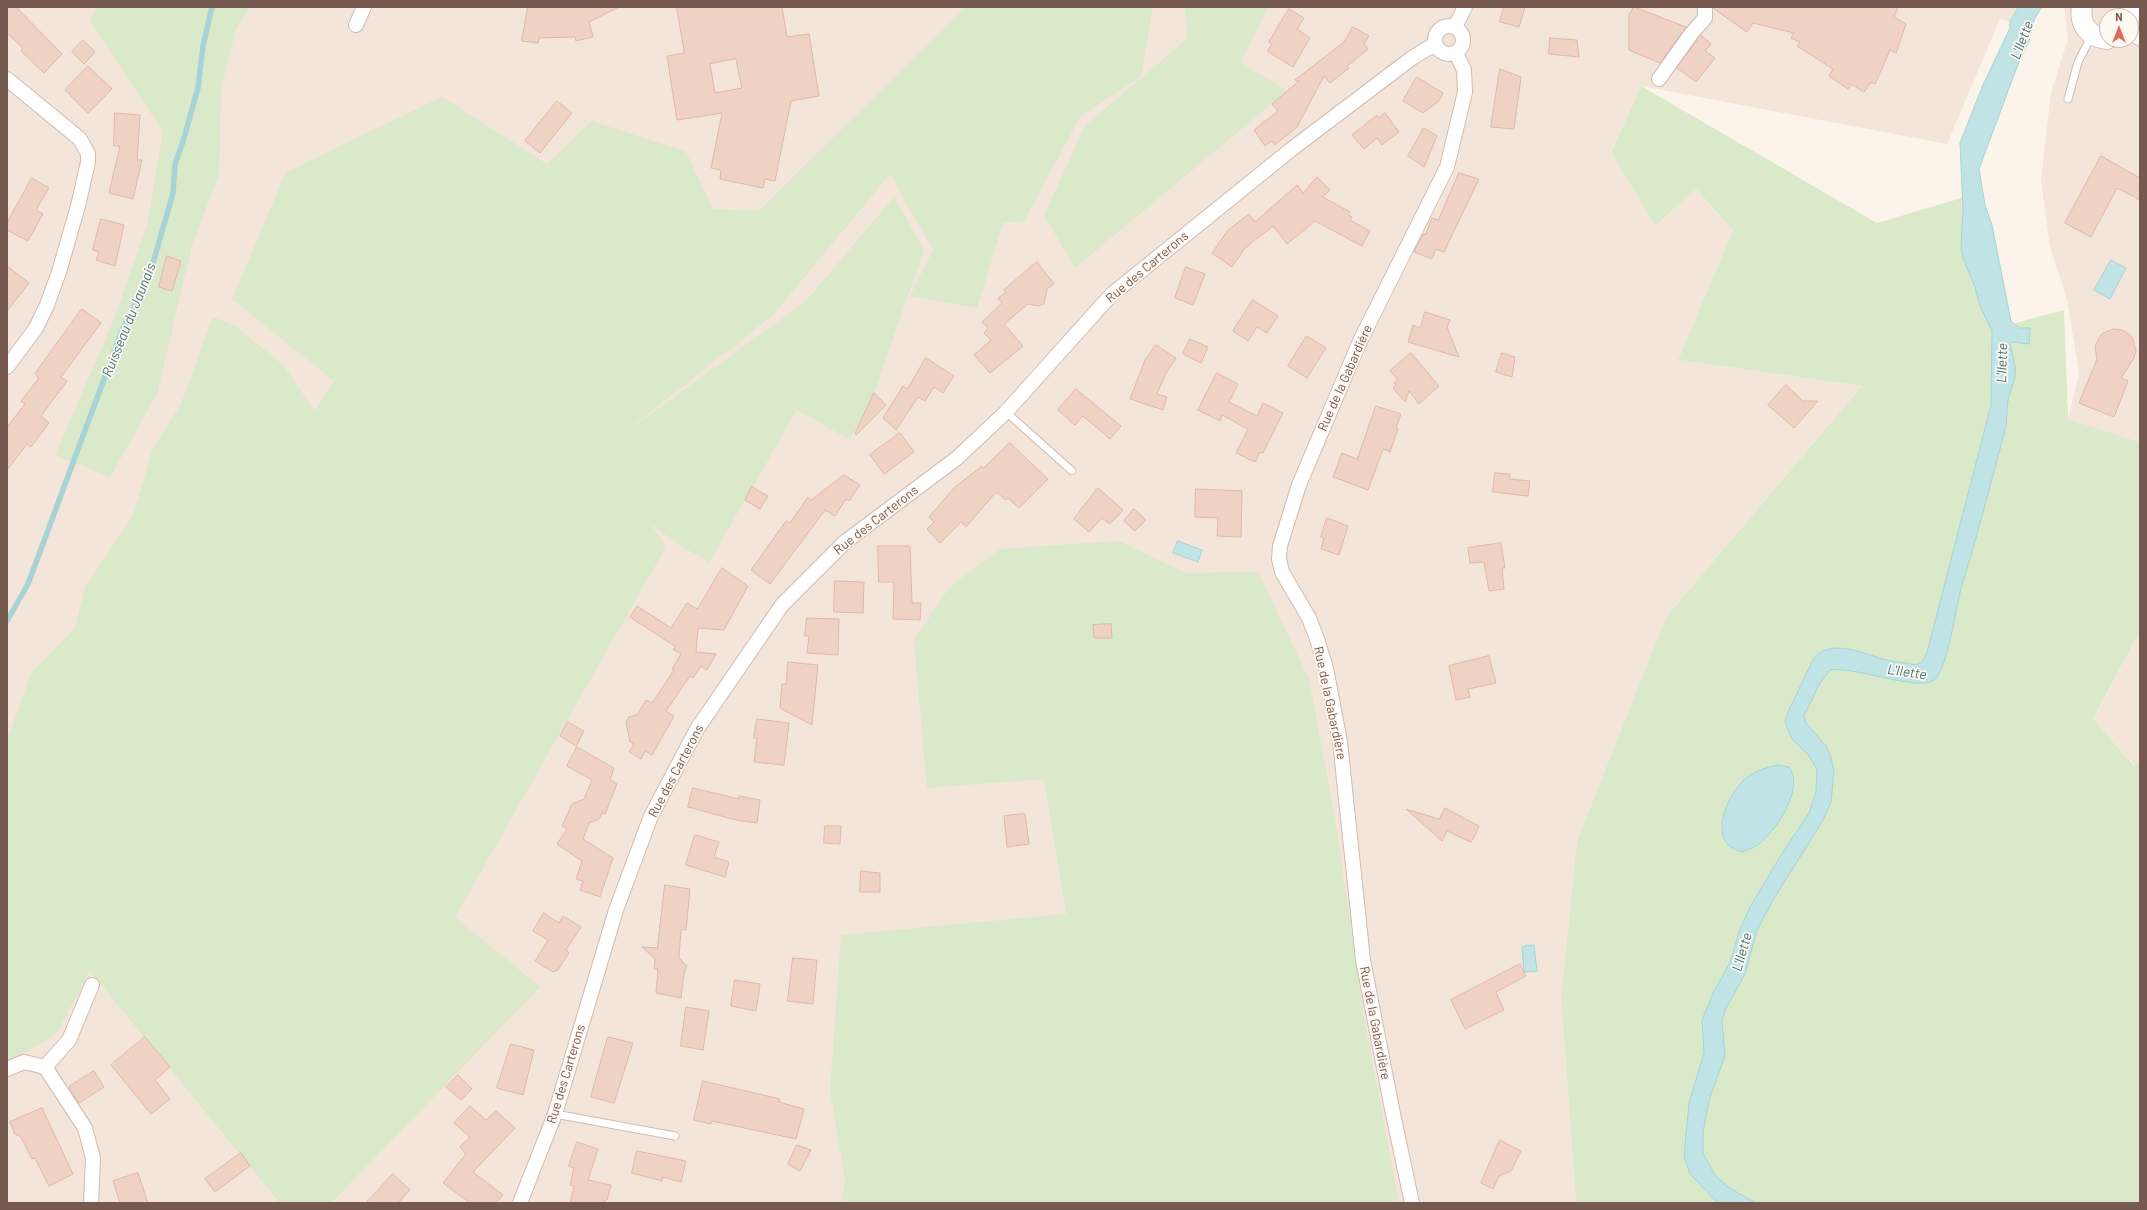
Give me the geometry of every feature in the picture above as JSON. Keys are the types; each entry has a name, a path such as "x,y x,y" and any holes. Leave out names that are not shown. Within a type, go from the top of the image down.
{"street":[{"path":"356,25 364,7"},
{"path":"1456,27 1465,7"},
{"path":"1660,79 1691,34 1706,18 1706,7"},
{"path":"2082,7 2082,22 2099,36"},
{"path":"1446,26 1456,27 1464,38 1463,47 1456,53 1446,55 1442,53 1436,45 1435,41 1438,31 1446,26"},
{"name":"Rue des Carterons","path":"520,1203 555,1114 616,910 651,816 697,729 782,605 845,542 957,458 1006,412 1111,295 1293,148 1412,58 1436,45"},
{"name":"Rue de la Gabardière","path":"1412,1203 1363,960 1348,797 1326,668 1309,618 1282,572 1280,546 1298,485 1360,341 1446,167 1465,92 1464,70 1456,53"},
{"path":"7,79 80,139 88,154 87,171 59,272 36,328 7,367"},
{"path":"45,1066 69,1040 92,985"},
{"path":"7,1069 24,1062 45,1066 85,1128 93,1158 91,1203"}],"lane":[{"path":"2068,100 2078,62 2099,38"},
{"path":"1006,412 1072,471"},
{"path":"555,1114 675,1136"}],"shaded area":[{"path":"7,7 2019,7 2010,22 2000,19 1947,144 1641,86 1611,151 1655,226 1696,189 1733,230 1678,360 1862,386 1666,617 1577,841 1561,998 1576,1203 7,1203"},
{"path":"2064,7 2140,7 2140,442 2068,419 2079,373 2067,299 2050,247 2041,180 2051,93 2068,39"},
{"path":"2140,631 2140,760 2135,766 2093,720"}],"green space":[{"path":"97,7 250,7 236,29 221,89 219,174 192,245 157,394 110,477 55,455 112,324 147,226 163,132 90,20"},
{"path":"965,7 1153,7 1141,76 1080,117 1024,221 1003,223 977,308 910,296 933,250 890,174 773,315 615,440 806,301 894,197 924,250 874,393 850,440 797,410 709,562 681,546 651,524 666,547 455,917 540,987 331,1203 280,1203 90,971 56,1034 7,1063 7,741 31,673 75,628 85,587 134,514 152,450 181,404 213,317 235,326 282,364 315,411 334,381 232,299 286,172 442,97 547,164 592,121 686,152 713,209 759,211"},
{"path":"1185,7 1269,7 1240,62 1287,91 1075,268 1044,215 1085,126 1188,38"},
{"path":"1641,86 1877,223 1965,197 1997,328 2064,310 2068,419 2140,442 2140,631 2093,719 2134,766 2140,760 2140,1203 1576,1203 1561,998 1577,841 1666,617 1862,386 1678,360 1733,230 1696,189 1655,226 1611,152"},
{"path":"1119,541 1185,573 1258,572 1309,679 1336,824 1363,1012 1399,1203 841,1203 845,1181 830,1091 841,935 1066,914 1044,779 927,788 914,640 949,588 1000,549"}],"water":[{"name":"L'Ilette","path":"2019,7 2042,7 2035,18 2031,29 2029,42 2020,59 1979,169 1985,205 1992,225 2011,321 2019,328 2030,328 2029,344 2012,342 2010,344 2015,365 2015,373 2008,400 2006,427 1962,585 1947,651 1939,674 1934,680 1926,683 1915,683 1855,672 1830,670 1820,683 1804,716 1806,723 1826,746 1831,757 1834,771 1831,802 1822,822 1773,900 1757,930 1745,974 1725,1010 1722,1021 1725,1056 1710,1097 1703,1132 1703,1154 1716,1176 1728,1187 1756,1203 1718,1203 1690,1174 1684,1156 1689,1103 1704,1053 1702,1020 1714,991 1730,963 1740,929 1750,907 1781,855 1809,813 1816,792 1817,769 1808,755 1792,739 1785,722 1787,714 1813,660 1820,653 1828,649 1848,649 1889,661 1912,664 1918,664 1924,659 1929,645 1991,405 1992,331 1980,306 1975,287 1963,258 1961,246 1963,209 1960,143 1983,85 2010,28 2010,22"},
{"path":"2111,260 2126,268 2110,299 2094,290"},
{"path":"1178,541 1202,550 1198,562 1173,553"},
{"path":"1778,765 1789,767 1793,776 1791,797 1780,819 1766,838 1755,847 1742,852 1731,847 1724,839 1722,829 1723,818 1732,795 1739,785 1750,775"},
{"path":"1534,945 1537,971 1524,972 1522,947"}],"building":[{"path":"7,7 16,7 62,54 44,73 21,51 23,48 7,33"},
{"path":"528,7 619,7 589,22 593,37 576,41 575,37 539,38 538,43 522,41"},
{"path":"677,7 782,7 787,37 809,34 819,96 791,101 775,181 765,179 763,188 720,179 721,170 711,168 722,113 677,120 667,56 684,53","holes":["736,59 742,88 715,93 710,64"]},
{"path":"1504,7 1525,7 1519,27 1500,22"},
{"path":"1634,7 1686,27 1660,63 1629,50 1629,15"},
{"path":"1714,7 1898,7 1894,17 1906,24 1896,53 1890,50 1875,84 1871,82 1864,92 1851,84 1848,89 1829,76 1833,69 1797,46 1800,42 1791,38 1794,33 1753,23 1747,32 1714,9"},
{"path":"1289,9 1304,18 1297,29 1310,38 1293,67 1267,51 1272,44 1269,42"},
{"path":"1353,27 1369,36 1364,44 1368,49 1347,66 1349,68 1330,83 1324,76 1297,127 1275,145 1272,141 1265,146 1254,130 1278,111 1272,104 1299,81 1295,80 1344,42"},
{"path":"1701,35 1711,44 1705,51 1715,58 1696,82 1677,68"},
{"path":"1550,38 1577,40 1579,57 1549,54"},
{"path":"83,40 95,52 84,64 72,52"},
{"path":"88,66 112,89 88,113 65,90"},
{"path":"1500,69 1521,77 1514,129 1491,127"},
{"path":"1417,77 1443,93 1439,101 1423,113 1403,101"},
{"path":"557,101 572,113 540,153 525,141"},
{"path":"115,113 140,115 137,160 142,160 133,199 109,193 120,146 114,146"},
{"path":"1385,113 1399,132 1382,145 1377,138 1364,149 1352,135 1377,115 1379,118"},
{"path":"1424,128 1437,136 1424,167 1408,156"},
{"path":"2101,156 2140,178 2140,200 2117,188 2091,237 2065,223"},
{"path":"1459,173 1479,179 1444,252 1436,249 1432,259 1414,252 1423,234 1426,234 1432,218 1438,220"},
{"path":"1317,177 1330,190 1323,197 1350,212 1348,215 1352,217 1350,220 1370,231 1362,246 1315,221 1287,244 1273,226 1245,248 1232,267 1212,253 1228,230 1249,214 1255,222 1297,185 1303,193"},
{"path":"32,178 49,188 36,210 43,214 28,241 7,230 7,223"},
{"path":"101,219 124,225 115,266 96,260 99,252 93,250"},
{"path":"167,256 181,261 172,291 159,287"},
{"path":"1037,262 1054,284 1047,289 1044,304 1038,306 1028,304 1004,324 1023,346 990,373 974,355 991,340 984,333 988,328 982,322 1002,303 998,298 1006,292 1004,290"},
{"path":"7,266 29,283 7,311"},
{"path":"1186,267 1205,274 1193,305 1175,298"},
{"path":"1253,300 1278,316 1267,333 1257,327 1248,341 1233,331"},
{"path":"82,309 101,323 61,377 67,381 41,416 49,423 31,447 27,444 7,470 7,427 25,404 21,401 39,378 35,374"},
{"path":"1425,312 1450,320 1447,327 1459,357 1408,342 1413,325 1420,328"},
{"path":"2114,329 2122,330 2130,335 2133,339 2136,351 2134,358 2121,378 2128,381 2114,417 2079,403 2097,359 2095,346 2102,334"},
{"path":"1307,336 1326,348 1307,378 1288,366"},
{"path":"1190,339 1208,347 1201,363 1183,354"},
{"path":"1156,345 1176,358 1165,375 1157,394 1167,397 1163,410 1130,399 1145,360"},
{"path":"1411,353 1439,386 1419,404 1409,391 1405,402 1393,388 1396,385 1394,383 1398,380 1390,371"},
{"path":"1502,353 1515,357 1512,377 1496,372"},
{"path":"926,358 954,376 943,393 934,387 925,401 918,397 896,430 883,418 903,386 907,389"},
{"path":"1217,373 1238,384 1229,402 1257,416 1263,403 1283,413 1263,453 1260,452 1255,462 1236,453 1248,429 1222,415 1220,421 1198,410"},
{"path":"1786,385 1803,401 1818,401 1794,428 1768,405"},
{"path":"1076,389 1121,426 1110,439 1083,416 1075,425 1058,410"},
{"path":"874,393 886,405 856,435 855,434"},
{"path":"1376,406 1401,414 1396,428 1398,429 1390,452 1383,449 1368,490 1333,477 1342,453 1357,459"},
{"path":"900,433 914,452 884,474 870,455"},
{"path":"1010,443 1048,479 1019,508 1008,498 1006,500 996,492 966,527 961,522 940,543 927,529 934,522 929,517 955,487 982,466 983,468"},
{"path":"1495,473 1510,474 1509,479 1530,481 1528,496 1493,492"},
{"path":"844,475 860,485 849,501 846,499 835,516 825,510 770,584 751,570 786,521 790,523 808,497 811,500"},
{"path":"752,487 768,496 760,509 745,500"},
{"path":"1098,488 1123,510 1110,524 1102,518 1089,532 1074,519"},
{"path":"1196,489 1242,491 1241,537 1217,536 1218,518 1195,517"},
{"path":"1134,509 1146,520 1135,531 1124,521"},
{"path":"1327,518 1348,526 1339,555 1321,549 1324,538 1321,537"},
{"path":"1501,543 1505,568 1502,568 1504,589 1489,591 1484,562 1470,563 1468,548"},
{"path":"878,546 910,546 912,603 921,603 920,620 893,619 894,582 879,582"},
{"path":"722,568 748,586 724,630 698,628 696,652 716,654 707,670 701,666 693,678 690,676 666,711 674,716 652,755 645,751 641,759 629,752 634,744 630,742 626,722 629,717 637,715 646,700 652,703 674,670 672,669 681,654 673,649 676,647 630,617 637,606 671,628 687,603 697,609"},
{"path":"835,581 864,582 863,613 834,612"},
{"path":"807,618 839,619 838,655 807,653 809,636 805,636"},
{"path":"1111,624 1112,638 1094,638 1093,625"},
{"path":"1489,656 1496,683 1468,689 1470,697 1456,700 1449,666"},
{"path":"788,662 818,665 812,725 780,708 782,684 786,684"},
{"path":"757,719 789,723 784,765 754,762 757,738 754,738"},
{"path":"568,722 584,731 576,746 560,736"},
{"path":"577,747 614,768 610,780 617,784 605,814 602,813 599,819 589,823 583,839 613,858 600,897 580,890 583,881 576,879 582,861 557,844 567,829 562,826 572,804 584,799 592,780 567,766"},
{"path":"693,788 739,799 739,796 760,800 757,823 736,820 688,807"},
{"path":"1445,808 1479,826 1471,842 1447,831 1442,841 1406,809 1439,819"},
{"path":"1025,814 1029,844 1007,847 1004,816"},
{"path":"825,826 841,826 840,844 824,843"},
{"path":"695,835 719,842 714,857 729,862 725,877 686,865"},
{"path":"861,871 880,873 880,892 860,892"},
{"path":"665,885 690,889 686,930 681,929 679,958 687,966 684,973 681,998 656,993 658,969 654,969 655,959 642,947 657,948"},
{"path":"544,913 559,923 563,916 581,927 566,950 569,953 558,970 553,972 535,961 548,940 533,931"},
{"path":"793,958 817,960 813,1004 788,1001"},
{"path":"1520,964 1526,976 1496,992 1504,1010 1465,1029 1451,1000"},
{"path":"735,980 760,984 756,1011 731,1006"},
{"path":"686,1007 709,1011 703,1050 681,1046"},
{"path":"145,1037 170,1067 155,1080 170,1099 151,1114 111,1065"},
{"path":"608,1037 633,1043 614,1103 591,1097"},
{"path":"511,1044 534,1050 523,1095 497,1088"},
{"path":"94,1071 104,1087 79,1103 69,1087"},
{"path":"458,1075 472,1089 461,1100 446,1087"},
{"path":"703,1081 780,1099 779,1102 804,1109 796,1139 712,1121 711,1124 694,1120"},
{"path":"470,1106 486,1120 496,1111 515,1128 473,1172 503,1195 496,1203 470,1203 443,1183 466,1154 460,1147 470,1137 454,1123"},
{"path":"42,1108 73,1174 49,1186 35,1158 32,1159 21,1137 15,1134 10,1122"},
{"path":"1500,1140 1521,1151 1511,1171 1499,1176 1493,1189 1481,1183"},
{"path":"577,1142 598,1149 588,1180 611,1185 607,1200 601,1203 570,1203 574,1186 570,1185 574,1168 569,1166"},
{"path":"797,1145 811,1150 800,1171 788,1164"},
{"path":"637,1151 686,1161 681,1182 663,1177 662,1181 632,1173"},
{"path":"241,1153 250,1166 215,1192 205,1179"},
{"path":"138,1173 148,1203 120,1203 113,1181"},
{"path":"393,1174 410,1190 398,1203 366,1203"}],"waterway":[{"name":"Ruisseau du Jaunais","path":"7,621 28,584 123,328 149,277 173,193 175,164 198,88 203,46 212,7"}]}
